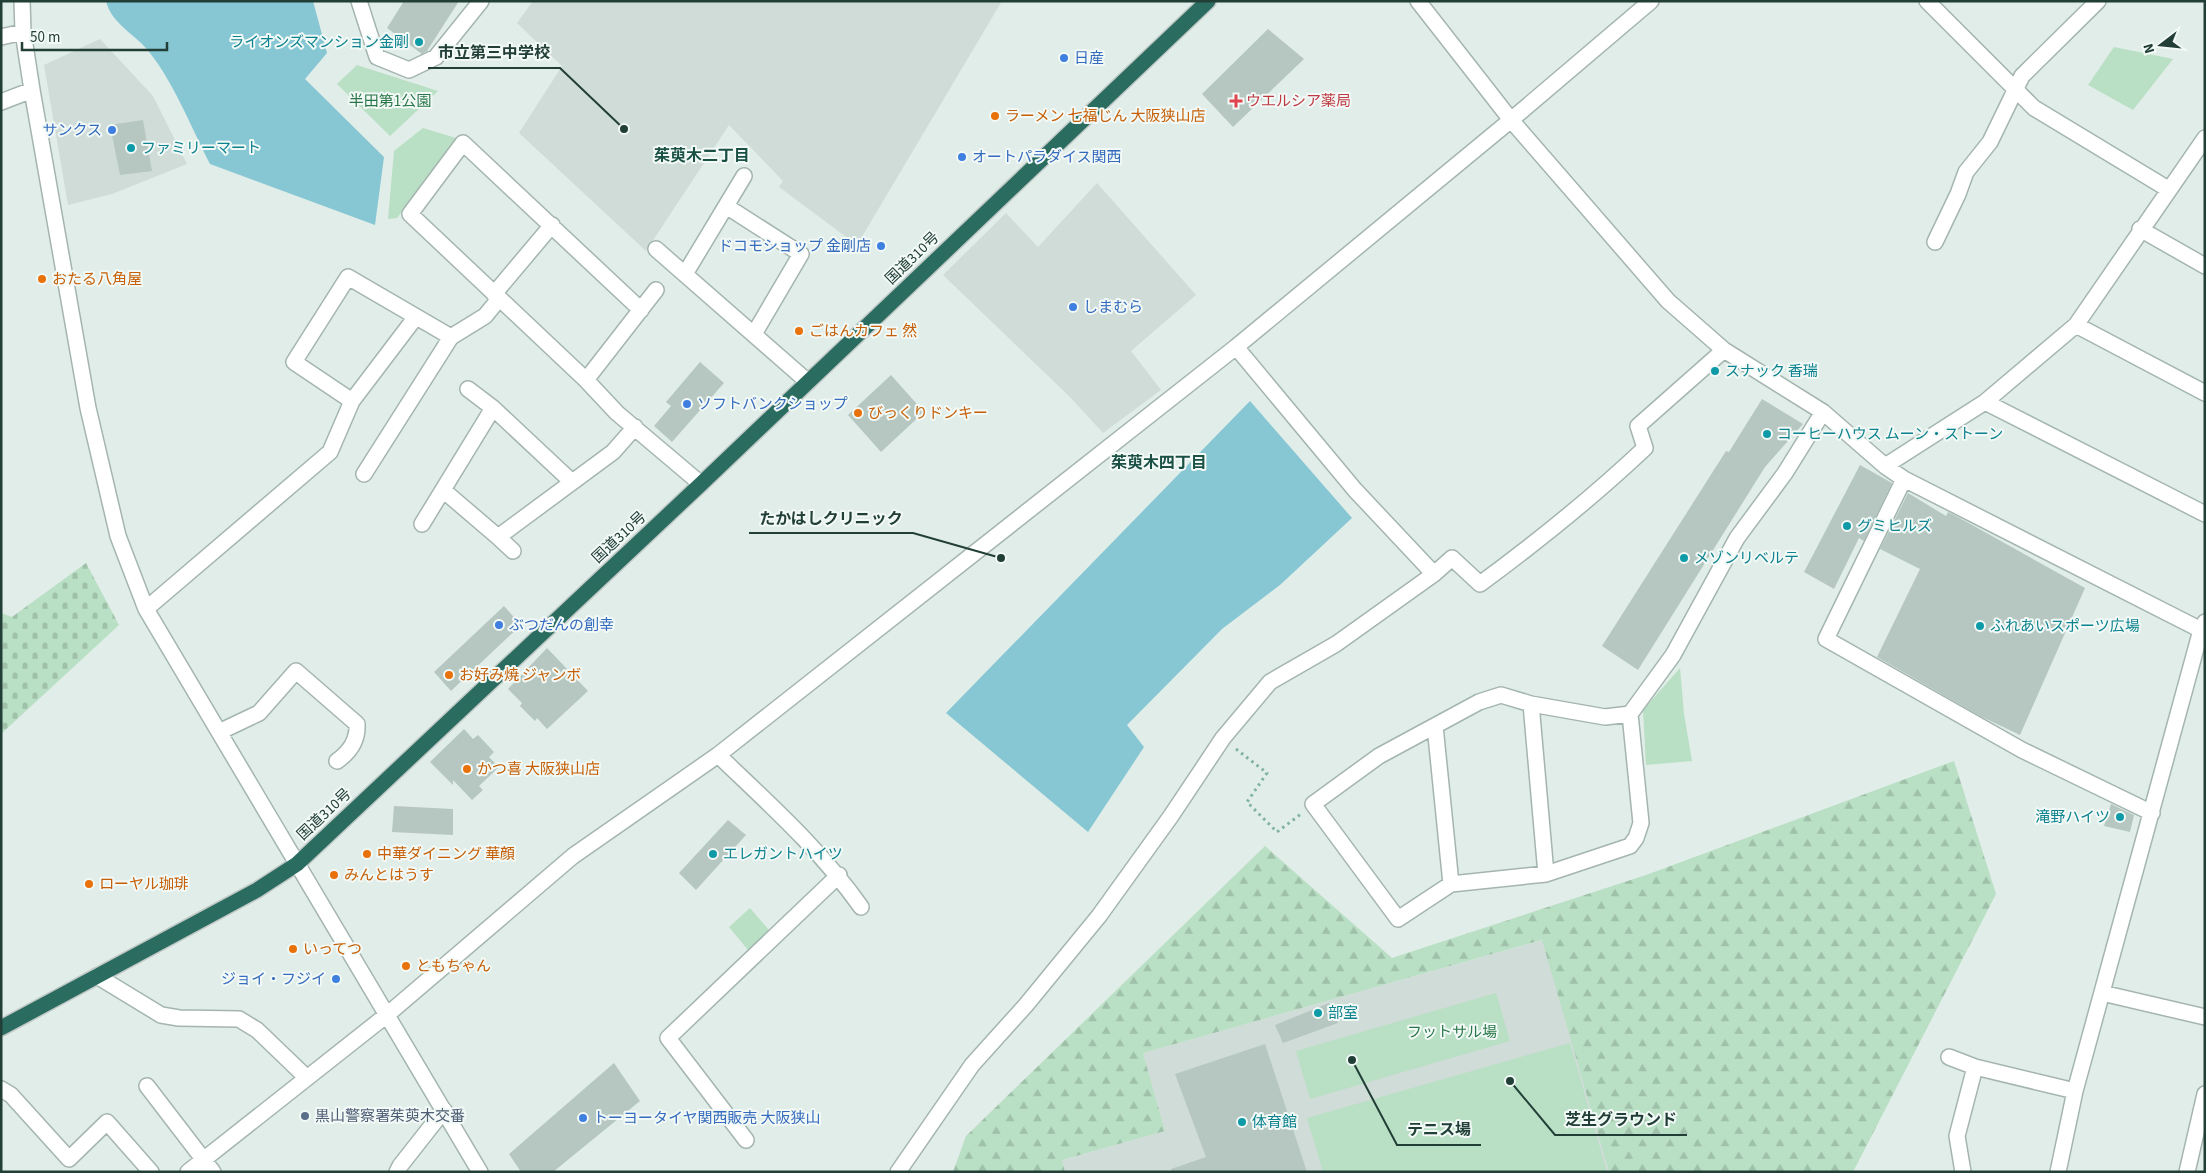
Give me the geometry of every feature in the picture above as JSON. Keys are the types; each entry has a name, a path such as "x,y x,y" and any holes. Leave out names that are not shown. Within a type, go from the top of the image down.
{"highway":[{"name":"国道310号","path":"1,1028 257,890 297,864 701,484 1208,1"}],"street":[{"path":"22,1 23,32 32,90 88,408 118,536 146,609 480,1172"},
{"path":"359,1 377,57 409,70 436,57 481,1"},
{"path":"1418,1 1511,120 1668,301 1724,350 1823,412 1885,466 1904,479 2203,628 2075,1091 2058,1172"},
{"path":"188,1172 388,1014 572,856 718,755 1236,347 1511,120 1651,1"},
{"path":"1927,1 2034,108 2168,189"},
{"path":"1935,242 1958,194 1966,172 1990,142 2022,76 2098,1"},
{"path":"1,37 23,32"},
{"path":"1,102 32,90"},
{"path":"1885,466 1986,402 2076,325 2140,229 2205,138"},
{"path":"641,310 463,143 410,214 586,380 617,413 701,484"},
{"path":"685,274 744,176"},
{"path":"726,206 801,254 754,334"},
{"path":"364,474 451,337 485,316 497,296 552,225"},
{"path":"2140,229 2205,266"},
{"path":"656,249 808,382"},
{"path":"352,401 294,362 348,277 451,337"},
{"path":"586,380 656,290"},
{"path":"146,609 330,452 352,401 416,318"},
{"path":"2076,325 2205,393"},
{"path":"1236,347 1355,490 1434,574"},
{"path":"898,1172 972,1065 1026,1005 1099,916 1171,816 1223,738 1270,682 1336,644 1434,574 1452,558 1480,584 1523,552 1614,477 1645,448 1638,426 1724,350"},
{"path":"468,390 493,408 572,482"},
{"path":"1986,402 2205,514"},
{"path":"422,524 493,408"},
{"path":"1630,714 1605,718 1531,704 1501,696 1479,702 1378,756 1313,804 1398,919 1451,884 1546,874 1630,846 1636,838 1641,823 1630,714 1674,656 1738,538 1785,473 1823,412"},
{"path":"498,537 613,452 634,427"},
{"path":"1904,479 1826,639 2022,750 2152,813"},
{"path":"443,490 513,551"},
{"path":"220,732 259,714 296,671 357,724 358,735 346,754 337,760"},
{"path":"1531,704 1546,874"},
{"path":"1435,726 1451,884"},
{"path":"718,755 792,826 839,875 861,907"},
{"path":"746,1140 668,1038 839,875"},
{"path":"97,976 160,1015 179,1018 239,1019 257,1030 307,1078"},
{"path":"2102,993 2205,1017"},
{"path":"1949,1057 1975,1067 2075,1091"},
{"path":"1963,1172 1957,1136 1975,1067"},
{"path":"147,1086 213,1172"},
{"path":"1,1089 11,1095 70,1159 106,1122 151,1172"},
{"path":"2187,1172 2205,1094"},
{"path":"397,1172 444,1110"}],"path":[{"path":"1223,738 1267,773 1247,802 1277,832 1313,804"}],"shaded area":[{"path":"533,1 1002,1 857,245 779,187 783,181 729,125 646,251 519,133 562,66 517,23"},
{"name":"サンクス","path":"100,39 153,96 187,164 112,194 68,205 44,65"},
{"path":"1097,183 1196,295 1131,351 1161,390 1103,433 1071,398 943,275 1006,213 1038,247"},
{"path":"1543,940 1609,1172 1065,1172 1062,1160 1165,1131 1143,1053"}],"green space":[{"path":"2114,47 2173,59 2133,110 2088,85"},
{"name":"半田第1公園","path":"357,65 438,91 390,136 337,84"},
{"path":"423,128 456,138 397,218 388,219 394,151"},
{"path":"86,563 119,625 1,734 1,613 12,617"},
{"path":"1680,668 1684,714 1692,761 1646,765 1643,710"},
{"path":"1954,761 1996,894 1853,1172 1609,1172 1542,940 1143,1053 1165,1131 1062,1160 1065,1172 953,1172 966,1136 1265,846 1392,958 1646,875"},
{"path":"750,908 769,930 748,950 729,927"},
{"name":"フットサル場","path":"1496,993 1510,1041 1310,1099 1296,1051"},
{"path":"1570,1043 1607,1172 1323,1172 1307,1118"}],"water":[{"path":"106,1 313,1 327,53 305,79 384,157 375,225 210,164 164,73 145,47 112,15"},
{"path":"1250,401 1352,518 1280,585 1222,629 1127,725 1144,747 1088,832 946,713"}],"building":[{"name":"ライオンズマンション金剛","path":"404,1 459,1 427,51 422,54 387,28"},
{"path":"1268,29 1304,59 1233,127 1202,94"},
{"name":"ファミリーマート","path":"143,120 152,171 120,175 110,125"},
{"name":"ソフトバンクショップ","path":"700,362 724,383 672,442 654,426 671,406 666,402"},
{"path":"891,375 924,412 881,452 848,415"},
{"name":"メゾンリベルテ","path":"1762,399 1803,424 1765,467 1638,670 1602,646 1726,451 1729,452"},
{"name":"グミヒルズ","path":"1860,465 1892,483 1864,541 1859,538 1834,589 1804,572"},
{"name":"ふれあいスポーツ広場","path":"1908,493 1946,516 1948,512 1956,516 2085,588 2020,735 1980,716 1877,657 1920,569 1880,549"},
{"path":"504,606 521,625 451,691 434,672"},
{"path":"547,648 588,691 547,729 537,718 535,721 520,706 522,703 508,689"},
{"path":"464,729 473,739 478,735 494,752 489,757 499,767 479,786 483,790 472,800 453,780 453,785 430,762"},
{"name":"滝野ハイツ","path":"2111,804 2134,815 2130,832 2104,826"},
{"path":"394,806 453,809 453,835 392,832"},
{"name":"エレガントハイツ","path":"728,820 746,835 696,890 679,873"},
{"name":"部室","path":"1329,1003 1338,1023 1283,1043 1275,1025"},
{"name":"体育館","path":"1265,1044 1307,1172 1171,1172 1171,1169 1206,1157 1175,1074"},
{"path":"614,1063 640,1101 553,1172 521,1172 509,1154"}],"place":[{"name":"ライオンズマンション金剛","path":"419,42"},
{"name":"日産","path":"1064,58"},
{"name":"ウエルシア薬局","path":"1236,101"},
{"name":"ラーメン 七福じん 大阪狭山店","path":"995,116"},
{"name":"市立第三中学校","path":"624,129"},
{"name":"サンクス","path":"112,130"},
{"name":"ファミリーマート","path":"131,148"},
{"name":"オートパラダイス関西","path":"962,157"},
{"name":"ドコモショップ 金剛店","path":"881,246"},
{"name":"おたる八角屋","path":"42,279"},
{"name":"しまむら","path":"1073,307"},
{"name":"ごはんカフェ 然","path":"799,331"},
{"name":"スナック 香瑞","path":"1715,371"},
{"name":"ソフトバンクショップ","path":"687,404"},
{"name":"びっくりドンキー","path":"858,413"},
{"name":"コーヒーハウス ムーン・ストーン","path":"1767,434"},
{"name":"グミヒルズ","path":"1847,526"},
{"name":"たかはしクリニック","path":"1001,558"},
{"name":"メゾンリベルテ","path":"1684,558"},
{"name":"ぶつだんの創幸","path":"499,625"},
{"name":"ふれあいスポーツ広場","path":"1980,626"},
{"name":"お好み焼 ジャンボ","path":"449,675"},
{"name":"かつ喜 大阪狭山店","path":"467,769"},
{"name":"滝野ハイツ","path":"2120,817"},
{"name":"中華ダイニング 華顔","path":"367,854"},
{"name":"エレガントハイツ","path":"713,854"},
{"name":"みんとはうす","path":"334,875"},
{"name":"ローヤル珈琲","path":"89,884"},
{"name":"いってつ","path":"293,949"},
{"name":"ともちゃん","path":"406,966"},
{"name":"ジョイ・フジイ","path":"336,979"},
{"name":"部室","path":"1318,1013"},
{"name":"テニス場","path":"1352,1060"},
{"name":"芝生グラウンド","path":"1510,1081"},
{"name":"黒山警察署茱萸木交番","path":"305,1116"},
{"name":"トーヨータイヤ関西販売 大阪狭山","path":"583,1118"},
{"name":"体育館","path":"1242,1122"}],"district":[{"name":"茱萸木二丁目","path":"702,155"},
{"name":"茱萸木四丁目","path":"1159,462"}]}
